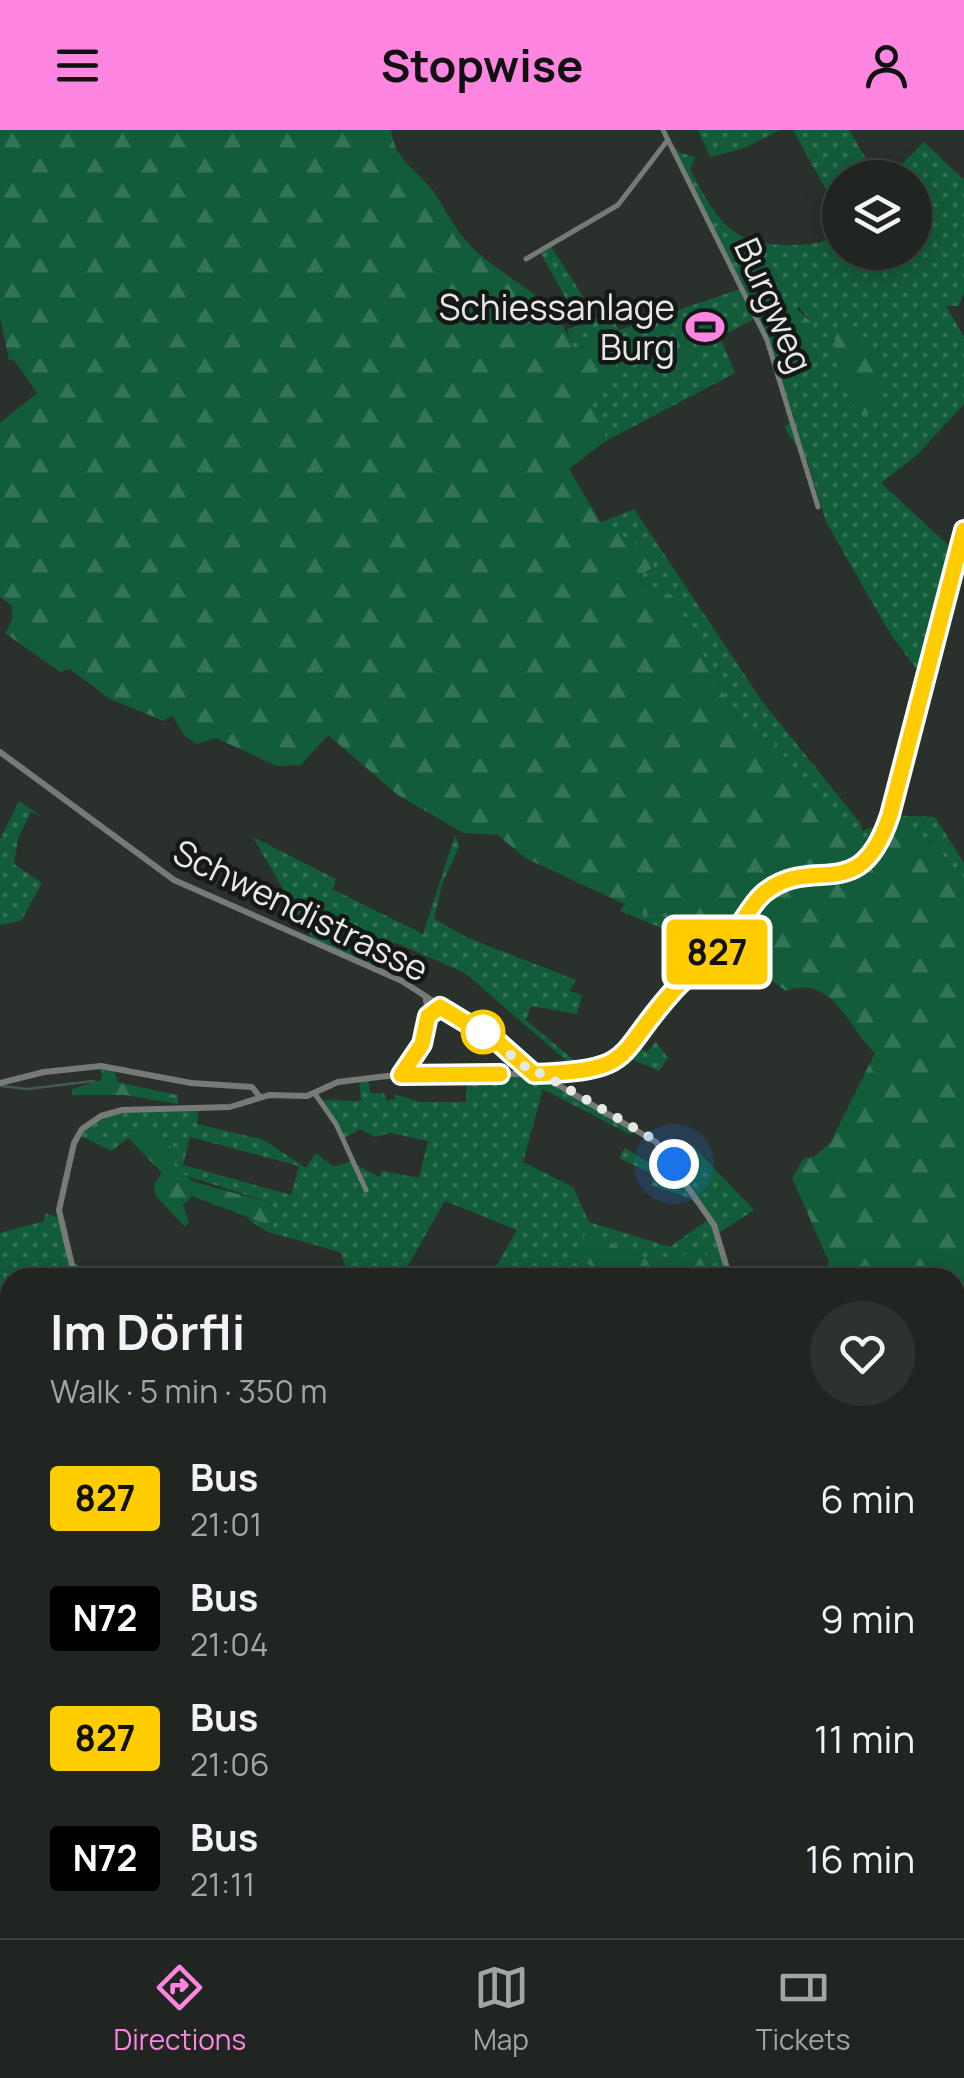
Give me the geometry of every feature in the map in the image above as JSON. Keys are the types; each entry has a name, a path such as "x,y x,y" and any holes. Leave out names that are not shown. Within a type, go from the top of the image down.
{"street":[{"name":"Burgweg","path":"663,130 767,340 818,507"},
{"path":"526,260 618,205 667,141"},
{"path":"72,1268 58,1210 72,1150 82,1130 122,1110 230,1107 260,1097 315,1094 338,1082 401,1075 589,1070 624,1056 674,990 732,936 755,902 770,889 792,880 852,870 870,856 882,837 964,530"},
{"name":"Schwendistrasse","path":"0,752 190,889 402,980 498,1042 538,1073 648,1136 663,1150 718,1233 727,1268"},
{"path":"401,1075 422,1044 428,1016 425,998"},
{"path":"428,1016 440,1007"},
{"path":"0,1083 44,1072 114,1066 184,1082 252,1087 260,1097"},
{"path":"315,1094 336,1124 366,1190"}],"green space":[{"path":"0,130 391,130 400,155 429,186 469,244 545,304 557,317 574,353 597,340 617,365 590,402 606,429 604,442 569,469 601,523 652,554 654,567 639,575 642,585 672,595 742,729 773,743 845,829 875,848 884,838 899,833 918,833 928,842 935,840 964,892 964,1268 827,1268 829,1262 792,1178 804,1158 814,1157 830,1143 875,1053 828,997 802,988 786,991 772,981 755,963 755,938 741,925 735,931 716,927 700,935 688,931 678,912 644,913 525,858 498,835 463,833 398,795 328,735 301,765 277,766 216,738 197,744 184,735 172,715 164,721 110,699 70,669 60,672 5,633 12,620 12,606 0,597 0,423 37,393 14,360 9,360 0,318"},
{"path":"698,130 780,130 742,149 710,157"},
{"path":"793,130 849,130 867,160 822,160 822,182"},
{"path":"667,141 681,153 695,157 690,170 726,225 750,240 767,243 822,241 822,270 932,270 932,160 906,160 924,142 964,180 964,292 959,306 946,306 964,337 964,404 917,455 881,483 957,553 964,530 964,558 959,554 925,680 891,635 826,522 808,463 784,427 795,420 756,318 720,337 735,373 604,442 606,429 589,402 584,346 574,354 567,329 581,325 540,252 550,245 598,320 612,319 619,330 743,288","holes":["799,307 813,324 777,332 783,327 772,316 775,312 790,316"]},
{"path":"795,307 813,324 801,347 777,333 782,326 771,317 775,312 790,316"},
{"name":"Schiessanlage Burg","path":"716,312 723,322 694,342 687,332"},
{"path":"851,324 859,329 881,372 884,400 864,417 850,399 836,361 839,327"},
{"path":"674,330 686,335 691,347 686,359 674,364 662,359 657,347 662,335"},
{"path":"634,509 762,701 861,824 862,831 881,824 879,817 885,815 935,817 964,863 964,892 935,840 876,848 845,830 773,743 742,729 672,595 642,585 639,575 652,554 600,523"},
{"path":"19,801 42,817 31,812 18,838 14,864 42,883 21,921 0,925 0,839"},
{"path":"455,835 459,847 442,884 434,919 468,938 576,980 569,991 582,995 577,1014 531,1006 526,1020 576,1062 629,1051 634,1044 647,1052 656,1042 668,1058 659,1071 624,1056 579,1072 465,973 394,942 382,972 312,939 253,837 336,879 332,889 423,934"},
{"path":"625,904 644,913 678,912 735,931 718,951 620,911"},
{"path":"101,1066 114,1066 117,1082 177,1095 178,1104 124,1095 73,1095 72,1089 102,1080"},
{"path":"467,1074 533,1075 635,1128 631,1135 543,1089 523,1162 573,1187 589,1222 670,1247 710,1218 698,1201 651,1185 655,1175 619,1158 625,1148 669,1175 693,1146 754,1210 719,1233 728,1268 710,1268 701,1246 675,1259 651,1260 620,1248 594,1231 592,1268 495,1268 517,1230 445,1201 407,1268 346,1268 340,1252 268,1232 247,1219 258,1218 272,1226 279,1215 271,1203 184,1175 175,1167 170,1142 150,1132 128,1130 128,1138 112,1151 78,1135 110,1113 199,1108 197,1124 264,1140 306,1168 316,1153 334,1167 350,1161 379,1177 383,1171 419,1178 428,1141 390,1133 375,1137 360,1129 343,1139 319,1100 361,1101 359,1079 368,1078 370,1093 384,1093 387,1101 395,1099 394,1094 419,1102 466,1102","holes":["190,1137 299,1166 291,1195 183,1165"]},
{"path":"128,1130 150,1132 170,1142 175,1167 194,1182 271,1203 279,1215 272,1226 192,1196 183,1205 189,1222 185,1227 156,1196 154,1185 162,1173 128,1138"},
{"path":"46,1213 59,1218 69,1260 83,1268 0,1268 0,1233 44,1221"},
{"path":"594,1231 620,1248 652,1260 675,1259 702,1245 711,1268 591,1268 581,1257 585,1233"}],"waterway":[{"path":"1,1086 27,1089 94,1081"}],"bus line":[{"name":"827","path":"500,1074 401,1075 425,1038 428,1016 440,1007 498,1042 534,1074 602,1068 624,1056 674,990 726,943 763,894 792,880 843,873 865,862 882,837 890,815 964,530"}],"place":[{"name":"Schiessanlage Burg","path":"705,327"}],"route":[{"path":"483,1032 534,1074 541,1073 550,1082 648,1136 674,1164"}]}
